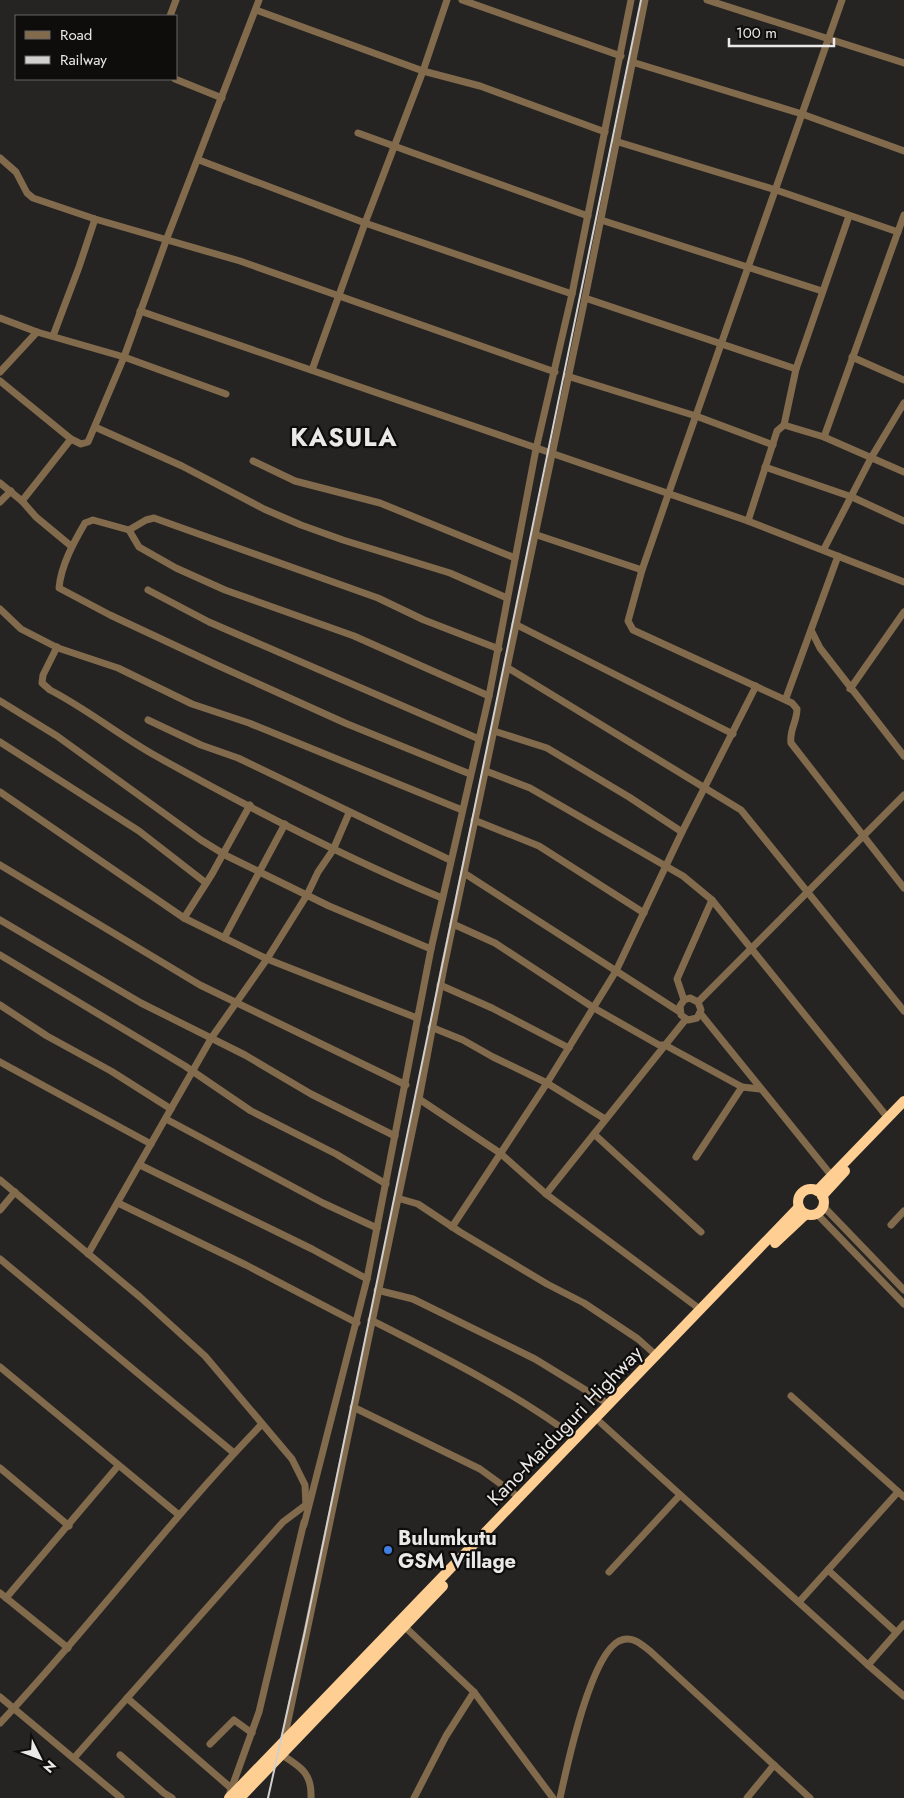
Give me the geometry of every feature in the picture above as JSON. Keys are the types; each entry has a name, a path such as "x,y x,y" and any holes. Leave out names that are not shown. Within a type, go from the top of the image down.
{"highway":[{"name":"Kano-Maiduguri Highway","path":"229,1795 657,1356 677,1340 701,1310 814,1205 831,1175 904,1101"},
{"name":"Kano-Maiduguri Highway","path":"240,1798 601,1423 677,1340 814,1205 904,1111"}],"street":[{"path":"170,15 176,0"},
{"path":"0,381 71,438 81,444 88,442 124,357 167,238 199,160 259,0"},
{"path":"312,370 365,222 424,71 447,0"},
{"path":"462,0 621,56"},
{"path":"127,1698 229,1795 252,1733 268,1675 367,1279 431,949 499,649 536,449 572,294 631,0"},
{"path":"311,1798 312,1788 307,1774 282,1755 284,1740 377,1290 419,1098 474,820 508,668 515,624 585,298 615,141 645,0"},
{"path":"707,0 904,63"},
{"path":"842,0 642,570 628,621 633,630 786,698 797,710 797,716 790,733 791,743 864,834 904,888"},
{"path":"256,10 424,71 480,86 605,132"},
{"path":"632,62 802,114 904,150"},
{"path":"177,80 222,98"},
{"path":"358,133 588,216"},
{"path":"615,141 776,190 898,232"},
{"path":"0,158 16,172 27,193 33,198 94,219 167,238 339,295 555,372"},
{"path":"199,160 365,222 572,294"},
{"path":"748,522 777,431 784,425 796,369 849,216"},
{"path":"824,437 904,216"},
{"path":"53,336 79,267 94,219"},
{"path":"601,220 822,291"},
{"path":"585,298 796,369"},
{"path":"140,311 748,522 824,549 904,582"},
{"path":"0,318 37,332 124,357 226,394"},
{"path":"0,372 37,332"},
{"path":"852,357 904,380"},
{"path":"567,376 696,416 773,445"},
{"path":"824,549 871,458 904,403"},
{"path":"784,425 824,437 904,472"},
{"path":"95,427 182,466 264,509 343,540 450,573 507,598"},
{"path":"22,501 71,438"},
{"path":"253,461 295,481 380,503 515,558"},
{"path":"765,467 852,497 904,521"},
{"path":"0,483 22,501 36,517 71,546"},
{"path":"0,502 11,491"},
{"path":"129,530 150,518 164,521 378,598 424,620 499,649"},
{"path":"470,774 345,722 166,642 65,593 58,588 59,578 71,546 85,523 93,520 129,530 139,547 176,568 225,590 354,636 489,696"},
{"path":"534,534 642,570"},
{"path":"786,698 812,632 838,556"},
{"path":"148,590 209,622 479,739"},
{"path":"0,609 21,629 56,647 118,668 192,704 248,724 462,810"},
{"path":"850,688 904,612"},
{"path":"515,624 733,734"},
{"path":"812,632 820,648 904,756"},
{"path":"56,647 43,675 42,683 50,690 154,755 250,806 333,850 442,898"},
{"path":"508,668 741,810 904,1011"},
{"path":"452,1227 547,1083 616,971 665,866 756,686"},
{"path":"0,701 57,736 96,766 117,778 201,840 223,853 307,895 431,949"},
{"path":"148,720 201,745 238,758 450,860"},
{"path":"494,731 547,748 630,797 682,832"},
{"path":"0,742 139,831 206,883"},
{"path":"486,771 530,788 683,876 712,900 888,1118"},
{"path":"0,792 184,918 267,959 417,1018"},
{"path":"698,1002 806,891 904,796"},
{"path":"184,918 250,806"},
{"path":"88,1254 212,1037 267,959 307,895 318,872 333,850 349,813"},
{"path":"474,820 539,846 644,913"},
{"path":"224,938 286,824"},
{"path":"0,865 235,1004 406,1085"},
{"path":"464,873 680,1012 686,1019 694,1019 700,1013"},
{"path":"684,1000 677,979 712,900"},
{"path":"0,920 141,1003 212,1037 311,1094 395,1136"},
{"path":"453,924 495,943 594,1008 659,1044 665,1045 742,1087 760,1089"},
{"path":"0,955 193,1072 251,1111 336,1154 386,1184"},
{"path":"440,985 492,1008 568,1048"},
{"path":"680,1012 680,1006 684,1000 690,998 698,1002"},
{"path":"698,1002 700,1013 831,1175"},
{"path":"0,1005 47,1036 111,1071 171,1109"},
{"path":"546,1194 686,1019"},
{"path":"432,1028 463,1040 492,1057 547,1083 605,1119"},
{"path":"0,1062 151,1144"},
{"path":"696,1156 742,1087"},
{"path":"419,1098 500,1153 546,1194 701,1310"},
{"path":"166,1119 323,1203 377,1228"},
{"path":"594,1134 701,1232"},
{"path":"140,1166 312,1249 367,1279"},
{"path":"0,1180 140,1297 205,1356 298,1470 305,1485 307,1504 304,1525"},
{"path":"0,1210 15,1192"},
{"path":"397,1198 418,1204 452,1227 547,1284 591,1307 638,1339 657,1356"},
{"path":"118,1203 246,1265 357,1323"},
{"path":"814,1205 904,1290"},
{"path":"814,1205 904,1304"},
{"path":"891,1225 904,1211"},
{"path":"0,1258 234,1453"},
{"path":"377,1290 413,1299 536,1358 610,1405"},
{"path":"371,1320 492,1384 546,1416 577,1439"},
{"path":"0,1367 179,1515"},
{"path":"791,1396 904,1497"},
{"path":"353,1407 480,1469 520,1498"},
{"path":"601,1423 904,1696"},
{"path":"0,1723 68,1648 179,1515 262,1424"},
{"path":"68,1648 3,1595 68,1526 118,1466"},
{"path":"0,1468 68,1526"},
{"path":"799,1602 898,1492"},
{"path":"609,1572 680,1495"},
{"path":"74,1758 283,1522 307,1504"},
{"path":"828,1570 896,1632"},
{"path":"868,1665 904,1624"},
{"path":"405,1627 474,1692 552,1798"},
{"path":"560,1798 582,1710 602,1660 612,1646 620,1641 629,1639 637,1641 650,1652 810,1798"},
{"path":"414,1798 446,1736 474,1692"},
{"path":"0,1697 120,1798"},
{"path":"210,1744 234,1720 252,1733"},
{"path":"120,1755 164,1794 172,1798"},
{"path":"747,1798 774,1765"}],"railway":[{"path":"268,1798 305,1631 641,0"}],"place":[{"name":"Bulumkutu GSM Village","path":"388,1550"}],"district":[{"name":"KASULA","path":"344,437"}]}
